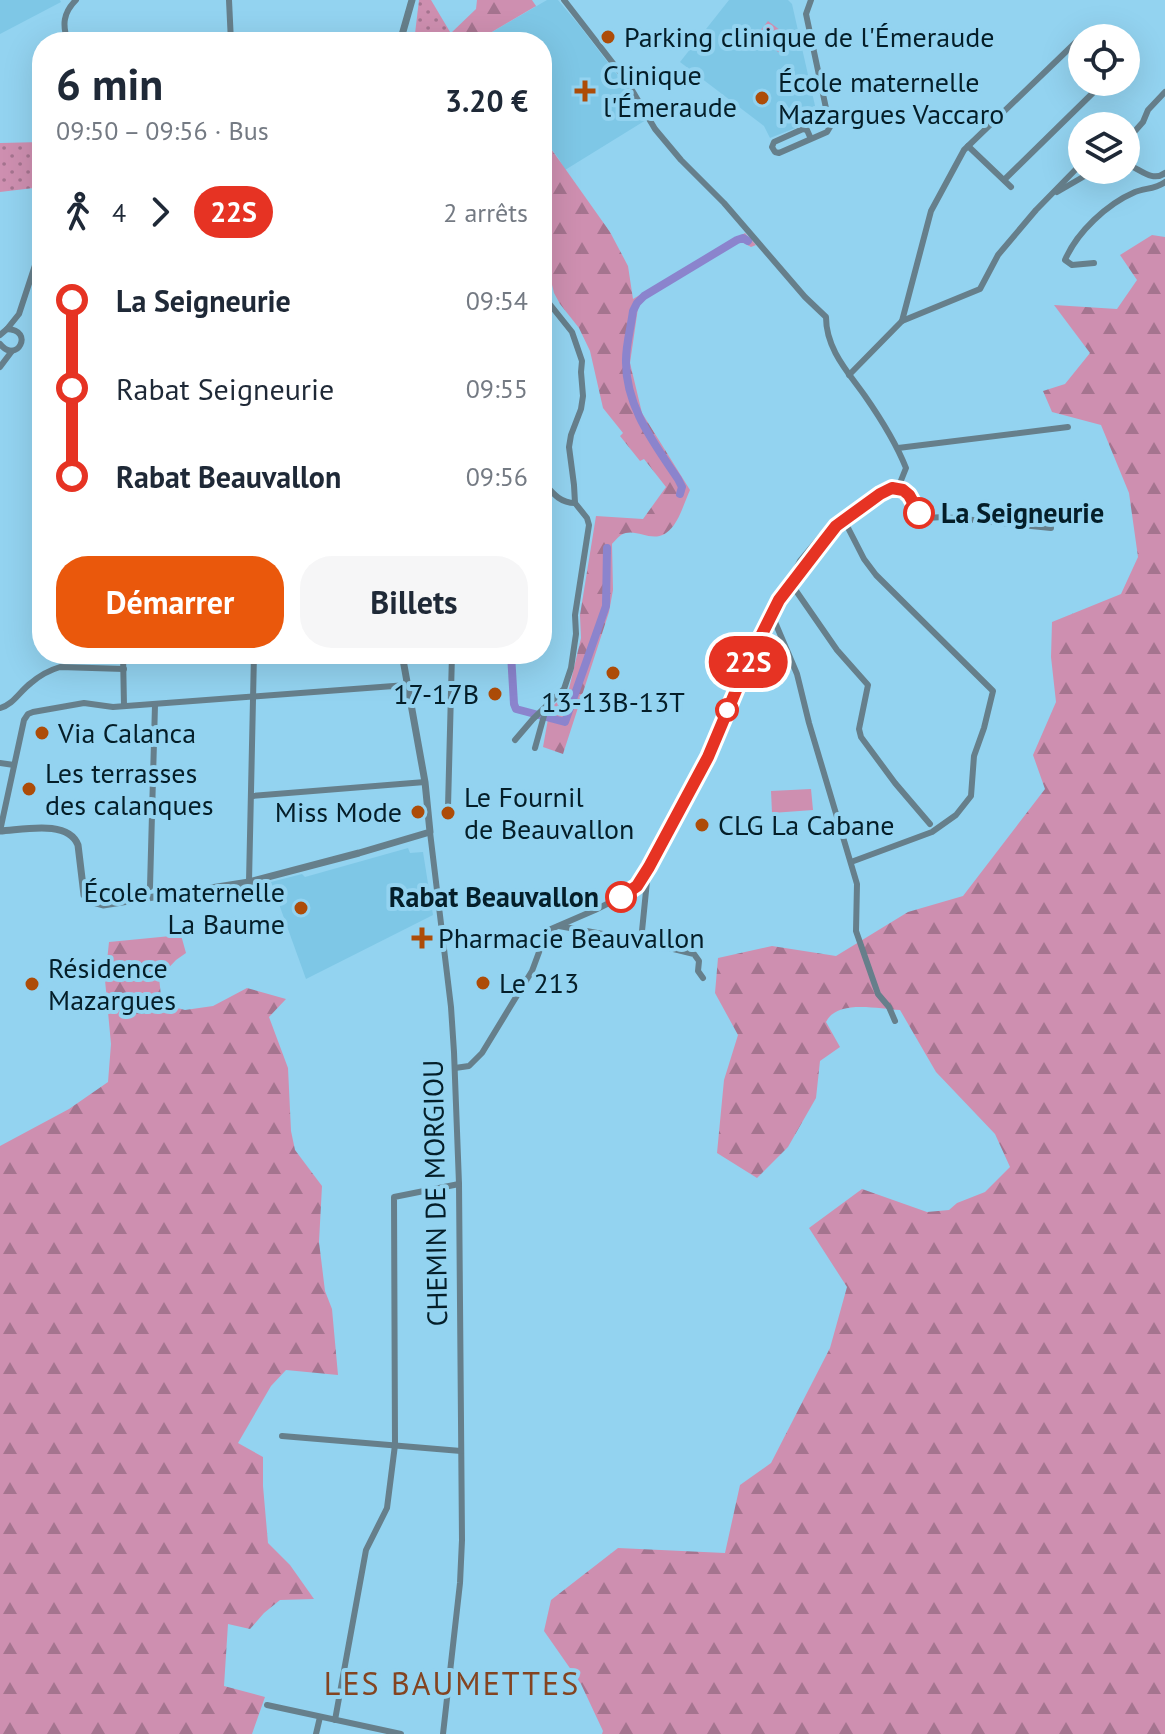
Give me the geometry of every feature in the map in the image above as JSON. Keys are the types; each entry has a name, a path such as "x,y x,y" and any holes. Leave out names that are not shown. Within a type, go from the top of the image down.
{"street":[{"path":"65,32 63,23 68,9 76,0"},
{"path":"229,0 231,32"},
{"path":"403,32 412,0"},
{"path":"455,1068 469,1066 482,1053 532,971 545,936 551,929 595,910 637,886 708,757 760,636 800,561 821,536 880,494 898,488 906,468 898,448 865,395 837,358 826,317 655,129 626,80 564,0"},
{"path":"811,0 806,14 830,125 827,132 811,139 779,153 772,147 774,142 803,129 807,130 811,139"},
{"path":"902,321 931,211 964,150 1068,50"},
{"path":"1140,125 1148,110 1165,92"},
{"path":"1004,180 1090,96"},
{"path":"968,146 1011,187"},
{"path":"1140,171 1152,177 1165,173"},
{"path":"849,375 902,321 980,289 998,255 1068,177"},
{"path":"1094,263 1072,265 1065,260 1082,233 1109,208 1135,192 1165,182"},
{"path":"1050,196 1071,184"},
{"path":"0,335 19,314 32,274"},
{"path":"515,740 564,689 571,668 576,634 575,615 589,525 575,503 569,440 581,409 582,361 572,332 552,308"},
{"path":"0,367 6,359 5,348 19,347 21,344 19,314"},
{"path":"7,329 14,329 20,334"},
{"path":"898,448 1068,427"},
{"path":"898,488 909,495 925,518 944,517 1051,528"},
{"path":"552,492 566,503 575,503"},
{"path":"844,520 876,575 993,691 974,756 971,796 956,815 932,832 851,862"},
{"path":"790,583 837,650 868,685 859,729 861,737 930,824"},
{"path":"772,614 797,674 857,884 856,931 878,994 895,1021"},
{"path":"760,636 789,654"},
{"path":"753,651 780,649"},
{"path":"124,664 124,706"},
{"path":"249,882 254,664"},
{"name":"CHEMIN DE MORGIOU","path":"404,664 425,782 455,1068 459,1184 460,1583 443,1734"},
{"path":"448,807 452,664"},
{"path":"0,708 6,707 31,683 60,667 124,669"},
{"path":"407,685 155,705 113,707 84,703 28,714 24,720 0,831 58,829 69,833 78,845 84,895 95,904 103,905 249,882 430,832"},
{"path":"150,887 155,705"},
{"path":"535,748 547,705"},
{"path":"0,763 14,765"},
{"path":"252,796 425,782"},
{"path":"641,941 649,867"},
{"path":"559,926 694,954 703,978"},
{"path":"335,1720 366,1550 387,1508 395,1445 394,1197 459,1184"},
{"path":"282,1436 461,1451"},
{"path":"267,1705 374,1731 401,1734"},
{"path":"316,1734 320,1717"}],"shaded area":[{"path":"0,0 60,0 61,2 0,34"},
{"name":"Clinique l'Émeraude","path":"547,0 558,0 619,77 646,120 565,170 552,150 552,32 492,32"},
{"path":"729,0 788,0 792,4 818,119 770,138 764,126 680,62"},
{"path":"408,848 410,853 423,852 433,915 306,979 271,882 302,874 305,877"}],"green space":[{"path":"419,0 431,0 450,32 415,32"},
{"path":"477,0 532,0 536,6 492,32 452,32 476,9"},
{"path":"768,21 792,39 781,54 756,36"},
{"path":"32,142 32,188 0,192 0,143"},
{"path":"552,150 610,232 628,266 633,299 745,233 756,245 751,247 740,241 643,300 638,308 630,363 642,413 690,490 676,521 667,532 654,537 627,533 612,544 613,590 609,612 563,754 543,747 550,708 568,693 581,638 580,615 596,516 643,519 666,487 644,459 640,461 620,436 623,433 603,408 590,351 579,328 554,293"},
{"path":"1152,235 1165,237 1165,1734 602,1734 581,1684 544,1631 551,1600 618,1548 725,1553 740,1485 771,1463 830,1348 847,1287 809,1228 862,1189 927,1212 949,1210 957,1203 985,1192 1010,1167 995,1134 936,1072 900,1010 870,1007 839,1010 826,1022 840,1047 820,1061 816,1098 788,1147 757,1178 717,1153 724,1080 738,1035 715,993 718,958 772,946 836,956 908,912 963,896 1045,789 1033,755 1056,702 1051,657 1052,622 1121,594 1138,557 1129,493 1101,425 1052,412 1043,391 1065,384 1090,353 1054,305 1117,309 1137,280 1120,255"},
{"path":"811,789 813,810 772,813 771,791"},
{"path":"181,935 186,953 159,978 162,1004 185,1010 213,1006 247,988 286,999 269,1017 288,1068 295,1150 322,1186 319,1242 325,1291 332,1309 338,1375 286,1370 271,1386 238,1443 263,1457 268,1543 290,1565 314,1599 280,1600 250,1629 228,1624 224,1686 265,1697 252,1734 0,1734 0,1146 69,1109 108,1082 111,1044 105,980 109,942"}],"waterway":[{"path":"680,494 682,487 643,423 630,393 626,360 633,311 644,296 737,240 743,238 748,241"},
{"path":"512,664 516,709 565,722 606,606 607,548"}],"bus line":[{"name":"22S","path":"621,897 637,886 663,842 708,757 748,662 779,600 822,544 836,526 892,488 909,495 919,513"}],"place":[{"name":"Parking clinique de l'Émeraude","path":"608,37"},
{"name":"Clinique l'Émeraude","path":"585,91"},
{"name":"École maternelle Mazargues Vaccaro","path":"762,98"},
{"name":"La Seigneurie","path":"919,513"},
{"name":"13-13B-13T","path":"613,673"},
{"name":"17-17B","path":"495,694"},
{"name":"Via Calanca","path":"42,733"},
{"name":"Les terrasses des calanques","path":"29,789"},
{"name":"Miss Mode","path":"418,812"},
{"name":"Le Fournil de Beauvallon","path":"448,813"},
{"name":"CLG La Cabane","path":"702,825"},
{"name":"Rabat Beauvallon","path":"621,897"},
{"name":"École maternelle La Baume","path":"301,908"},
{"name":"Pharmacie Beauvallon","path":"422,938"},
{"name":"Le 213","path":"483,983"},
{"name":"Résidence Mazargues","path":"32,984"}],"district":[{"name":"LES BAUMETTES","path":"452,1684"}]}
